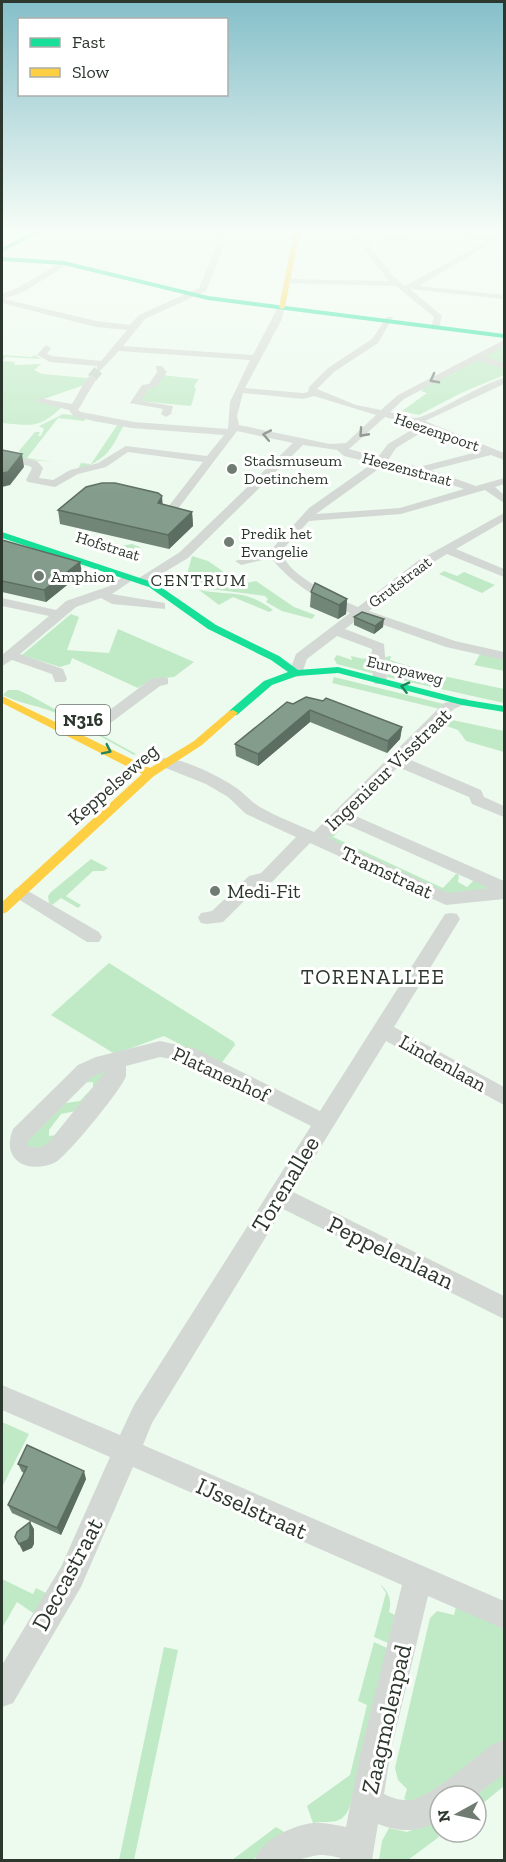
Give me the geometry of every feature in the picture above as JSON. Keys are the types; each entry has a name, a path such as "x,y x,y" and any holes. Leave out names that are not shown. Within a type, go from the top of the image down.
{"main road":[{"path":"381,318 504,334"},
{"name":"Hofstraat","path":"2,535 172,587 220,620 297,658"},
{"name":"Hofstraat","path":"146,578 212,627 275,658 304,682"},
{"name":"Europaweg","path":"304,682 331,670 462,702 504,709"},
{"name":"Keppelseweg","path":"2,909 150,773 158,760 193,747 256,696 304,682"},
{"name":"N316","path":"2,699 150,773"},
{"name":"Europaweg","path":"420,709 460,718"}],"street":[{"path":"73,318 96,324 130,328"},
{"path":"46,348 42,356 50,359 102,366 130,328 143,318"},
{"path":"168,516 233,430 232,421 240,390 254,358 275,329 279,318"},
{"path":"436,318 436,324"},
{"path":"314,393 312,389 323,377 375,341 390,319"},
{"path":"341,448 355,443 401,397 504,343"},
{"path":"116,348 254,358"},
{"path":"477,357 504,366"},
{"path":"159,368 162,372 152,386 145,387 135,403 169,408 160,428"},
{"path":"39,401 75,408 92,378"},
{"path":"415,421 428,418 468,396 504,381"},
{"path":"68,390 83,394"},
{"name":"Heezenpoort","path":"240,390 303,396 314,393 427,425 504,457"},
{"name":"Heezenstraat","path":"75,408 73,411 78,415 127,422 131,425 233,430 341,448 348,454 420,470 474,489"},
{"path":"120,450 116,447 131,425"},
{"path":"242,561 277,549 324,501 382,460 392,446 427,425"},
{"path":"146,578 184,555 301,441"},
{"path":"2,457 37,465 38,468 32,480 55,484 74,472 102,465 120,450 171,453 212,460"},
{"path":"420,470 492,451"},
{"path":"306,518 401,511 504,480"},
{"path":"487,486 504,500"},
{"name":"Grutstraat","path":"297,658 362,611 407,569 504,516"},
{"path":"277,549 279,564 297,582 326,598 455,646 504,656"},
{"path":"445,549 504,573"},
{"path":"6,658 71,604 114,589 127,578"},
{"path":"102,593 112,600 160,606"},
{"path":"2,594 29,600 37,607"},
{"path":"2,602 19,609 37,607 60,614"},
{"path":"337,631 379,647 380,681"},
{"path":"6,658 58,672 60,679"},
{"path":"297,658 304,682"},
{"path":"96,727 156,682 163,681"},
{"name":"Ingenieur Visstraat","path":"312,837 340,815 449,706 462,702"},
{"name":"Tramstraat","path":"158,760 183,768 232,791 252,810 446,899 504,893"},
{"path":"396,760 475,794 478,800 504,812"},
{"name":"Tramstraat","path":"340,815 504,888"},
{"path":"207,918 217,917 255,880 266,878 312,837"},
{"path":"21,893 93,937"},
{"name":"Torenallee","path":"126,1453 143,1414 450,919"},
{"name":"Lindenlaan","path":"382,1029 504,1097"},
{"name":"Platanenhof","path":"116,1061 116,1075 58,1148 44,1157 25,1156 19,1152 17,1146 20,1135 85,1071 94,1065 116,1061 153,1049 176,1050 322,1122"},
{"name":"Peppelenlaan","path":"278,1196 504,1308"},
{"name":"IJsselstraat","path":"2,1397 126,1453 504,1615"},
{"name":"Deccastraat","path":"2,1692 71,1576 126,1453"},
{"name":"Zaagmolenpad","path":"357,1853 376,1750 418,1579"},
{"path":"465,1784 504,1755"},
{"path":"367,1804 400,1815 418,1817 428,1810"},
{"path":"271,1860 304,1838 316,1837 357,1853"}],"green space":[{"path":"504,345 504,375 461,393 419,415 402,411 427,393 421,391 429,384"},
{"path":"2,355 31,357 35,355 41,359 6,357 2,361"},
{"path":"2,361 15,362 14,365 41,364 34,370 42,374 87,378 84,385 38,401 62,407 47,419 29,425 2,423"},
{"path":"162,375 199,379 194,386 196,389 191,406 138,401"},
{"path":"63,414 87,417 84,421 58,418 27,458 53,462 23,459 19,451 35,432 40,432 38,436 41,436 44,429 39,426"},
{"path":"94,418 125,423 116,440 102,457 88,466 78,469 81,463 91,464 118,424 92,421"},
{"path":"132,544 140,547 137,553 127,557 115,556 98,550"},
{"path":"192,556 208,561 227,574 216,576 222,588 256,581 294,607 315,615 312,619 282,611 266,602 268,599 265,596 195,587 186,578"},
{"path":"444,571 457,576 464,572 495,585 482,593 439,574"},
{"path":"199,590 246,596 273,610 269,612 233,597 219,605"},
{"path":"71,614 79,617 67,650 109,653 118,629 194,662 174,677 152,679 138,688 72,658 70,664 60,667 22,655"},
{"path":"374,650 375,674 337,664 334,659 337,655 352,660 351,656 364,659"},
{"path":"480,654 504,659 504,671 474,665"},
{"path":"391,656 390,660 434,674 504,689 504,703 387,677 385,657"},
{"path":"334,677 444,704 440,709 332,683"},
{"path":"8,690 18,690 31,696 136,754 51,711 3,695"},
{"path":"443,718 504,731 504,752 466,741 458,730 438,723"},
{"path":"343,821 347,822 333,837 443,888 456,874 459,875 458,882 467,887 474,880 491,888 451,895 330,840 328,837"},
{"path":"91,859 108,868 104,871 93,871 66,896 81,905 78,908 61,898 52,905 49,903 48,896 51,892"},
{"path":"109,963 234,1042 235,1045 220,1065 164,1036 115,1054 51,1015"},
{"path":"109,1069 81,1110 61,1114 49,1130 49,1136 63,1134 49,1149 26,1148 26,1136 59,1104 80,1101 93,1087 93,1082 78,1083"},
{"path":"2,1422 29,1434 2,1487"},
{"path":"2,1579 33,1594 36,1588 48,1594 36,1615 17,1602 2,1628"},
{"path":"380,1584 389,1596 389,1612 395,1615 388,1643 374,1637 386,1593"},
{"path":"456,1607 504,1628 504,1743 447,1784 428,1784 428,1797 413,1803 404,1799 407,1789 398,1780 395,1768 430,1618 437,1611 454,1615"},
{"path":"374,1642 387,1648 350,1806 347,1813 339,1820 313,1823 307,1806 350,1775 367,1705 358,1701"},
{"path":"164,1647 178,1650 134,1860 119,1860"},
{"path":"504,1767 504,1786 488,1799 488,1784 481,1784"},
{"path":"428,1823 430,1844 408,1860 379,1860 382,1841 389,1828 407,1832"},
{"path":"276,1827 289,1835 252,1860 232,1860"}],"building":[{"path":"2,450 22,454 8,472 2,473"},
{"path":"115,483 158,493 162,496 158,503 192,512 168,535 58,510 86,487"},
{"name":"Amphion","path":"2,540 80,562 44,590 2,581"},
{"path":"315,583 347,599 339,605 311,592"},
{"path":"362,612 384,619 375,626 354,617"},
{"path":"306,697 323,701 326,698 402,727 388,741 310,710 258,754 235,744 287,702 293,704"},
{"path":"27,1445 84,1471 57,1528 8,1505 27,1467 18,1464"},
{"path":"30,1522 28,1540 19,1544 15,1537 17,1532"}],"tunnel":[{"path":"92,378 100,368"}],"traffic: fast":[{"path":"363,318 504,336"},
{"path":"2,535 152,585 212,627 275,658 296,673"},
{"path":"233,713 268,683 296,673 338,670 462,702 504,709"}],"traffic: slow":[{"path":"2,699 150,773 198,743 233,713"},
{"path":"2,909 150,773"}],"place":[{"name":"Stadsmuseum Doetinchem","path":"232,469"},
{"name":"Predik het Evangelie","path":"229,542"},
{"name":"Amphion","path":"39,576"},
{"name":"Medi-Fit","path":"215,891"}],"district":[{"name":"CENTRUM","path":"199,580"},
{"name":"TORENALLEE","path":"373,976"}]}
